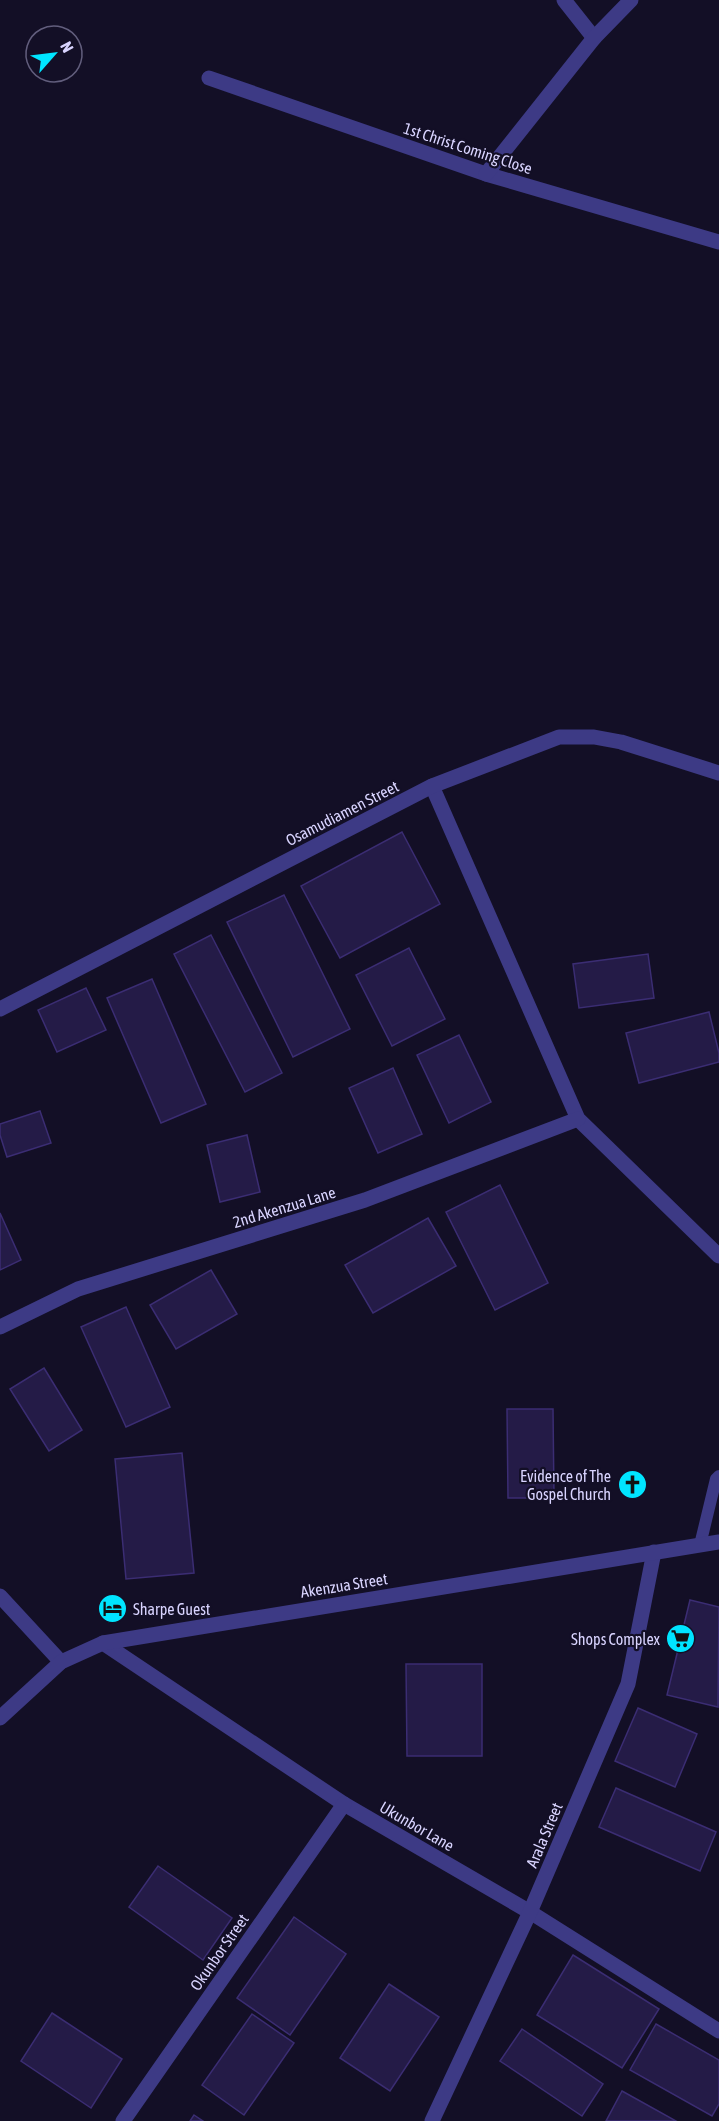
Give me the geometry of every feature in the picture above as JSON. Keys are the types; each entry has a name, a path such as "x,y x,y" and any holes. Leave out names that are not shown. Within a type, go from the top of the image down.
{"street":[{"path":"564,0 594,38"},
{"path":"486,174 594,38 631,0"},
{"name":"1st Christ Coming Close","path":"210,78 486,174 719,242"},
{"name":"Osamudiamen Street","path":"0,1009 432,786 559,738 594,737 621,742 719,773"},
{"path":"432,786 578,1119 719,1256"},
{"name":"2nd Akenzua Lane","path":"0,1327 78,1289 365,1200 578,1119"},
{"name":"Akenzua Street","path":"0,1719 61,1662 103,1643 719,1542"},
{"name":"Arala Street","path":"432,2121 530,1912 628,1684 654,1552"},
{"path":"0,1596 61,1662"},
{"name":"Ukunbor Lane","path":"103,1643 344,1804 530,1912 719,2031"},
{"name":"Okunbor Street","path":"123,2121 344,1804"}],"lane":[{"path":"700,1545 716,1479 719,1476"}],"building":[{"path":"402,832 440,904 340,958 301,886"},
{"path":"284,895 350,1029 293,1057 227,922"},
{"path":"211,935 282,1073 245,1092 174,954"},
{"path":"409,948 445,1019 392,1046 356,975"},
{"path":"648,954 654,998 579,1008 573,964"},
{"path":"152,979 206,1104 161,1123 107,998"},
{"path":"86,988 106,1030 57,1052 38,1010"},
{"path":"709,1012 719,1062 639,1083 626,1033"},
{"path":"459,1035 491,1102 449,1123 417,1055"},
{"path":"393,1068 422,1134 378,1153 349,1088"},
{"path":"40,1111 51,1143 7,1157 0,1135 0,1124"},
{"path":"247,1135 260,1192 220,1202 207,1145"},
{"path":"500,1185 548,1283 495,1310 446,1212"},
{"path":"0,1213 21,1260 0,1270"},
{"path":"428,1218 456,1266 373,1313 345,1265"},
{"path":"211,1270 237,1314 176,1349 150,1305"},
{"path":"126,1307 170,1407 126,1427 81,1327"},
{"path":"44,1368 82,1430 49,1451 10,1389"},
{"path":"507,1409 553,1409 554,1498 508,1498"},
{"path":"182,1453 194,1573 126,1579 115,1459"},
{"path":"690,1600 719,1607 718,1707 667,1695"},
{"path":"406,1664 482,1664 482,1756 407,1756"},
{"path":"638,1708 697,1734 675,1787 615,1761"},
{"path":"616,1788 716,1832 700,1871 599,1827"},
{"path":"158,1866 232,1918 203,1960 129,1907"},
{"path":"294,1917 346,1954 290,2035 237,1998"},
{"path":"573,1955 659,2009 622,2068 537,2015"},
{"path":"389,1984 439,2017 390,2091 340,2058"},
{"path":"52,2013 122,2059 91,2108 21,2061"},
{"path":"252,2014 294,2043 244,2115 202,2085"},
{"path":"656,2024 719,2060 719,2104 712,2116 630,2070"},
{"path":"522,2029 603,2084 582,2116 500,2061"},
{"path":"622,2091 676,2121 606,2121"},
{"path":"194,2115 203,2121 190,2121"}],"place":[{"name":"Evidence of The Gospel Church","path":"632,1485"},
{"name":"Sharpe Guest","path":"112,1609"},
{"name":"Shops Complex","path":"681,1639"}]}
